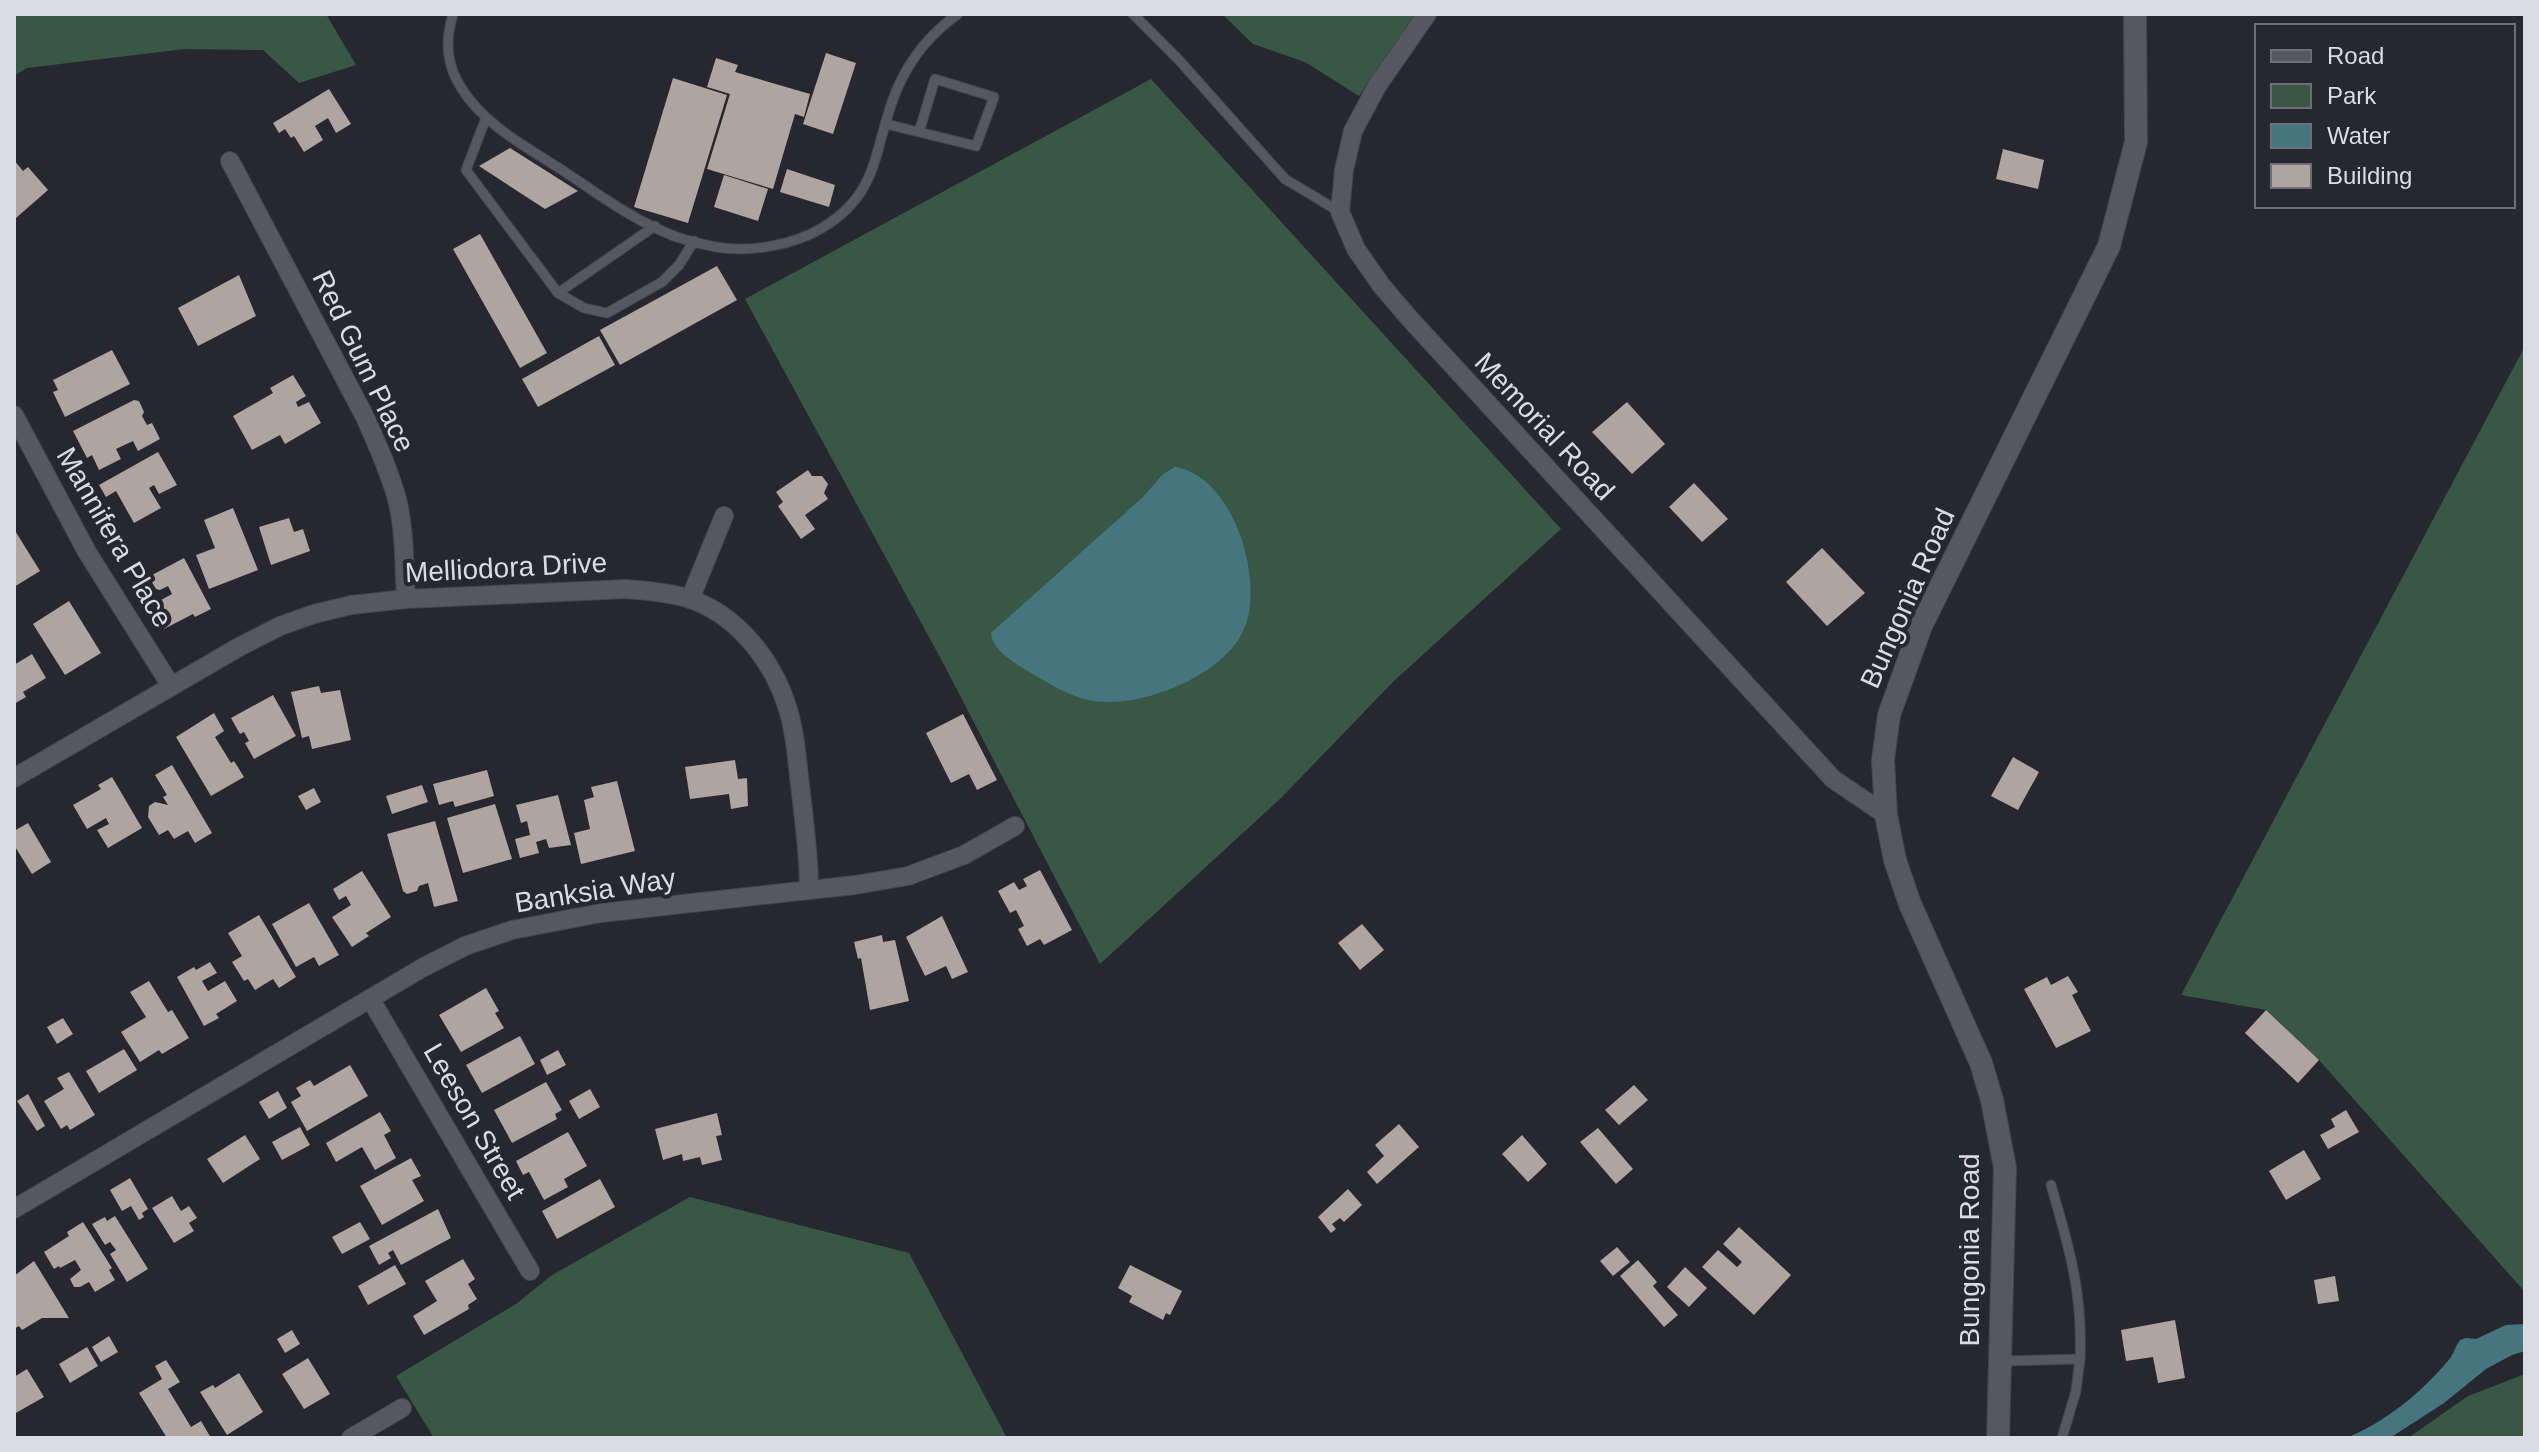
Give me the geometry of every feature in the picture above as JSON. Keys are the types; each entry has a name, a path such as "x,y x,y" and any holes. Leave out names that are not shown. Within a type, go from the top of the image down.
{"street":[{"name":"Memorial Road","path":"1427,14 1377,86 1353,131 1344,170 1340,212 1356,249 1410,319 1833,779 1886,815"},
{"name":"Bungonia Road","path":"1998,1438 2005,1168 1992,1100 1967,1028 1910,904 1895,860 1886,815 1883,760 1889,715 1903,671 1928,612 2109,246 2136,142 2135,14"},
{"name":"Red Gum Place","path":"230,161 365,417 385,461 397,502 404,543 406,599"},
{"name":"Mannifera Place","path":"14,415 87,552 171,686"},
{"path":"690,599 724,516"},
{"name":"Melliodora Drive","path":"14,778 280,626 314,614 351,605 406,599 627,589 661,592 690,599 737,626 779,683 790,715 797,759 809,889"},
{"name":"Banksia Way","path":"14,1209 422,968 465,946 512,930 601,913 908,876 964,855 1015,826"},
{"name":"Leeson Street","path":"371,1000 530,1271"},
{"path":"351,1438 402,1408"}],"lane":[{"path":"453,14 446,43 450,64 459,86 486,118 613,204 670,234 718,247 769,247 797,241 842,215 858,199 871,176 896,90 910,62 958,14"},
{"path":"1135,16 1178,59 1285,179 1340,212"},
{"path":"886,124 976,146 994,97 935,79 919,132"},
{"path":"486,118 466,170 558,293 584,308 607,313 662,282 679,265 694,241"},
{"path":"558,293 655,226"},
{"path":"2051,1185 2074,1262 2081,1324 2076,1391 2062,1438"},
{"name":"Bungonia Road","path":"1998,1361 2080,1359"}],"green space":[{"path":"14,14 326,14 356,65 299,83 263,50 185,49 27,68 14,76"},
{"path":"1222,14 1417,14 1359,96 1305,62 1253,44"},
{"path":"1151,79 1561,529 1394,681 1281,798 1100,964 942,661 745,299"},
{"path":"2525,346 2525,1292 2319,1060 2266,1010 2181,995"},
{"path":"690,1197 909,1253 1007,1438 434,1438 396,1376 516,1304 552,1275"},
{"path":"2525,1374 2525,1438 2408,1438 2468,1396"}],"water":[{"path":"1175,467 1196,475 1214,489 1240,533 1247,559 1249,609 1244,629 1234,646 1201,674 1179,685 1134,700 1112,702 1093,701 1067,693 1004,655 991,633 1143,497 1163,474"},
{"path":"2525,1324 2525,1351 2486,1369 2444,1403 2390,1438 2346,1438 2388,1416 2414,1396 2449,1360 2460,1340 2476,1339 2506,1325"}],"building":[{"path":"826,53 856,63 833,134 803,124"},
{"path":"716,58 738,65 735,72 810,94 804,117 795,114 773,189 707,169 730,94 707,87"},
{"path":"673,78 727,95 688,223 634,207"},
{"path":"329,89 351,124 336,133 328,118 315,126 323,140 304,152 294,136 291,138 285,129 279,133 273,123"},
{"path":"510,148 578,191 545,209 479,166"},
{"path":"2003,149 2044,160 2038,189 1996,179"},
{"path":"14,160 23,171 28,167 48,190 16,218 14,215"},
{"path":"787,169 835,185 829,207 780,192"},
{"path":"724,175 768,189 758,221 714,207"},
{"path":"480,234 547,353 520,368 453,249"},
{"path":"717,266 737,300 620,365 600,330"},
{"path":"239,275 256,316 198,346 178,308"},
{"path":"599,336 615,365 538,407 522,379"},
{"path":"112,350 130,384 65,417 53,392 58,390 53,380"},
{"path":"293,375 306,396 296,402 298,407 309,402 321,423 285,444 280,435 252,450 233,416 273,393 270,388"},
{"path":"134,400 139,401 144,412 142,416 147,425 152,423 160,439 138,451 133,441 116,449 121,459 99,470 92,455 87,458 73,431"},
{"path":"1627,402 1665,444 1632,474 1592,432"},
{"path":"158,452 177,485 159,494 154,485 149,488 161,508 134,523 116,491 106,497 99,485"},
{"path":"808,470 812,476 822,476 828,484 824,493 828,499 805,515 815,529 801,539 778,506 783,502 776,492"},
{"path":"1694,483 1728,519 1702,542 1669,507"},
{"path":"233,508 258,570 209,589 196,555 215,548 204,520"},
{"path":"289,518 294,532 303,529 310,551 271,565 259,527"},
{"path":"14,529 40,571 14,587"},
{"path":"1822,548 1865,593 1827,626 1786,582"},
{"path":"184,558 211,609 195,617 193,614 164,629 152,605 172,594 168,586 156,589 150,579"},
{"path":"69,601 101,653 65,675 33,624"},
{"path":"32,654 46,678 23,692 26,697 14,704 14,665"},
{"path":"319,686 321,693 340,690 351,740 312,749 309,736 302,738 291,692"},
{"path":"273,695 296,736 254,759 245,743 249,741 244,732 240,734 231,718"},
{"path":"214,713 224,731 215,737 244,777 211,796 176,737"},
{"path":"963,714 997,780 977,790 969,774 951,783 926,733"},
{"path":"2013,757 2039,772 2018,810 1991,796"},
{"path":"735,760 738,779 747,778 748,806 731,809 729,794 690,799 685,767"},
{"path":"172,765 212,833 195,843 188,831 174,839 168,830 159,835 148,817 149,806 155,802 168,805 163,797 167,795 155,775"},
{"path":"487,770 494,796 455,807 453,801 439,805 433,784"},
{"path":"112,777 142,828 108,848 97,830 109,824 106,818 87,829 73,805 101,789 98,785"},
{"path":"617,781 635,851 581,864 574,833 590,829 584,800 594,797 591,787"},
{"path":"422,785 428,802 392,814 386,796"},
{"path":"314,788 321,802 306,810 298,796"},
{"path":"558,795 571,845 549,848 546,839 536,842 539,853 520,858 515,839 530,835 527,821 521,823 516,805"},
{"path":"495,804 512,859 463,873 447,818"},
{"path":"435,821 458,901 434,907 428,883 419,886 417,891 407,894 403,891 387,834"},
{"path":"28,823 51,862 32,874 14,845 14,831"},
{"path":"1040,870 1072,930 1044,945 1040,939 1027,946 1018,929 1024,926 1016,910 1010,913 998,891 1014,882 1019,890 1027,886 1023,879"},
{"path":"362,871 391,917 366,933 369,936 352,947 332,917 351,905 346,896 339,900 333,889"},
{"path":"309,903 339,955 319,966 314,957 296,967 272,924"},
{"path":"259,915 296,977 279,988 273,979 255,990 248,979 244,981 232,962 242,956 228,933"},
{"path":"942,916 968,972 952,979 946,966 925,976 906,937"},
{"path":"1362,924 1384,950 1360,970 1338,943"},
{"path":"882,935 883,942 895,940 909,1001 870,1010 861,958 858,959 854,942"},
{"path":"210,962 217,973 202,981 208,991 225,981 237,1001 216,1014 219,1018 204,1026 177,977"},
{"path":"2068,976 2078,992 2072,995 2091,1031 2056,1048 2024,989 2047,977 2051,985"},
{"path":"149,981 189,1038 162,1054 159,1050 140,1062 121,1032 146,1017 130,992"},
{"path":"486,988 499,1011 495,1013 504,1028 461,1052 439,1015"},
{"path":"2266,1010 2319,1060 2298,1083 2245,1033"},
{"path":"63,1018 73,1034 57,1044 47,1027"},
{"path":"520,1036 535,1064 482,1093 466,1065"},
{"path":"124,1049 137,1070 99,1093 86,1071"},
{"path":"558,1050 566,1065 547,1075 540,1060"},
{"path":"350,1065 368,1096 307,1131 291,1102 301,1096 296,1088 310,1080 314,1086"},
{"path":"69,1072 95,1115 70,1130 67,1125 61,1129 44,1101 64,1089 57,1078"},
{"path":"546,1082 562,1110 555,1114 557,1119 512,1143 494,1110"},
{"path":"1634,1085 1648,1100 1619,1125 1605,1110"},
{"path":"590,1089 600,1107 579,1119 569,1101"},
{"path":"278,1091 287,1108 269,1119 259,1102"},
{"path":"28,1094 45,1126 37,1131 17,1101"},
{"path":"2346,1110 2359,1132 2328,1149 2320,1135 2335,1127 2331,1119"},
{"path":"380,1112 391,1131 384,1135 396,1158 375,1170 362,1147 336,1162 326,1143"},
{"path":"717,1113 722,1135 716,1136 722,1160 702,1165 700,1157 683,1161 682,1154 663,1160 655,1129"},
{"path":"1399,1124 1419,1147 1377,1184 1367,1172 1384,1156 1375,1145"},
{"path":"300,1127 310,1145 282,1160 272,1142"},
{"path":"1598,1128 1633,1169 1616,1184 1580,1142"},
{"path":"568,1132 587,1166 564,1179 568,1187 544,1200 529,1172 523,1175 516,1161"},
{"path":"245,1135 260,1159 223,1183 207,1159"},
{"path":"1522,1135 1547,1164 1528,1182 1502,1154"},
{"path":"2304,1150 2321,1179 2286,1200 2269,1171"},
{"path":"411,1158 421,1176 412,1180 424,1201 382,1225 360,1186"},
{"path":"130,1178 148,1209 139,1220 131,1206 122,1211 110,1190"},
{"path":"600,1179 615,1207 557,1239 542,1211"},
{"path":"1348,1189 1362,1205 1344,1222 1340,1218 1332,1224 1336,1229 1331,1233 1318,1217"},
{"path":"172,1196 181,1211 189,1206 197,1218 189,1223 194,1231 174,1243 152,1208"},
{"path":"438,1209 451,1238 401,1265 393,1250 388,1253 391,1258 379,1265 369,1246"},
{"path":"115,1216 148,1269 127,1282 110,1254 116,1250 110,1242 105,1245 92,1224"},
{"path":"83,1222 112,1268 109,1270 115,1280 95,1292 89,1282 74,1287 70,1279 81,1270 75,1260 54,1269 44,1252 69,1236 67,1232"},
{"path":"360,1222 370,1239 342,1254 332,1237"},
{"path":"1739,1227 1791,1275 1754,1315 1702,1267 1718,1250 1737,1267 1742,1262 1723,1244"},
{"path":"1617,1247 1630,1262 1613,1276 1600,1261"},
{"path":"463,1259 475,1279 468,1284 477,1299 468,1305 469,1309 424,1335 413,1316 437,1301 425,1281"},
{"path":"1638,1260 1657,1282 1653,1286 1678,1315 1664,1327 1620,1276"},
{"path":"34,1261 69,1318 42,1318 22,1330 19,1326 14,1329 14,1276"},
{"path":"395,1265 406,1284 368,1305 358,1286"},
{"path":"1130,1265 1182,1291 1170,1315 1166,1313 1163,1320 1129,1302 1132,1296 1118,1288"},
{"path":"1685,1267 1707,1288 1689,1307 1667,1287"},
{"path":"2335,1276 2339,1301 2318,1304 2314,1280"},
{"path":"2175,1320 2185,1378 2158,1383 2153,1357 2126,1361 2121,1330"},
{"path":"292,1330 300,1344 285,1353 277,1339"},
{"path":"109,1336 118,1352 101,1362 92,1347"},
{"path":"87,1347 98,1366 70,1383 59,1364"},
{"path":"308,1358 330,1394 304,1409 282,1374"},
{"path":"166,1360 180,1382 168,1389 191,1427 201,1421 211,1438 167,1438 139,1393 162,1379 155,1366"},
{"path":"27,1369 44,1397 14,1414 14,1377"},
{"path":"239,1373 263,1412 227,1435 200,1392 213,1385 215,1388"}]}
